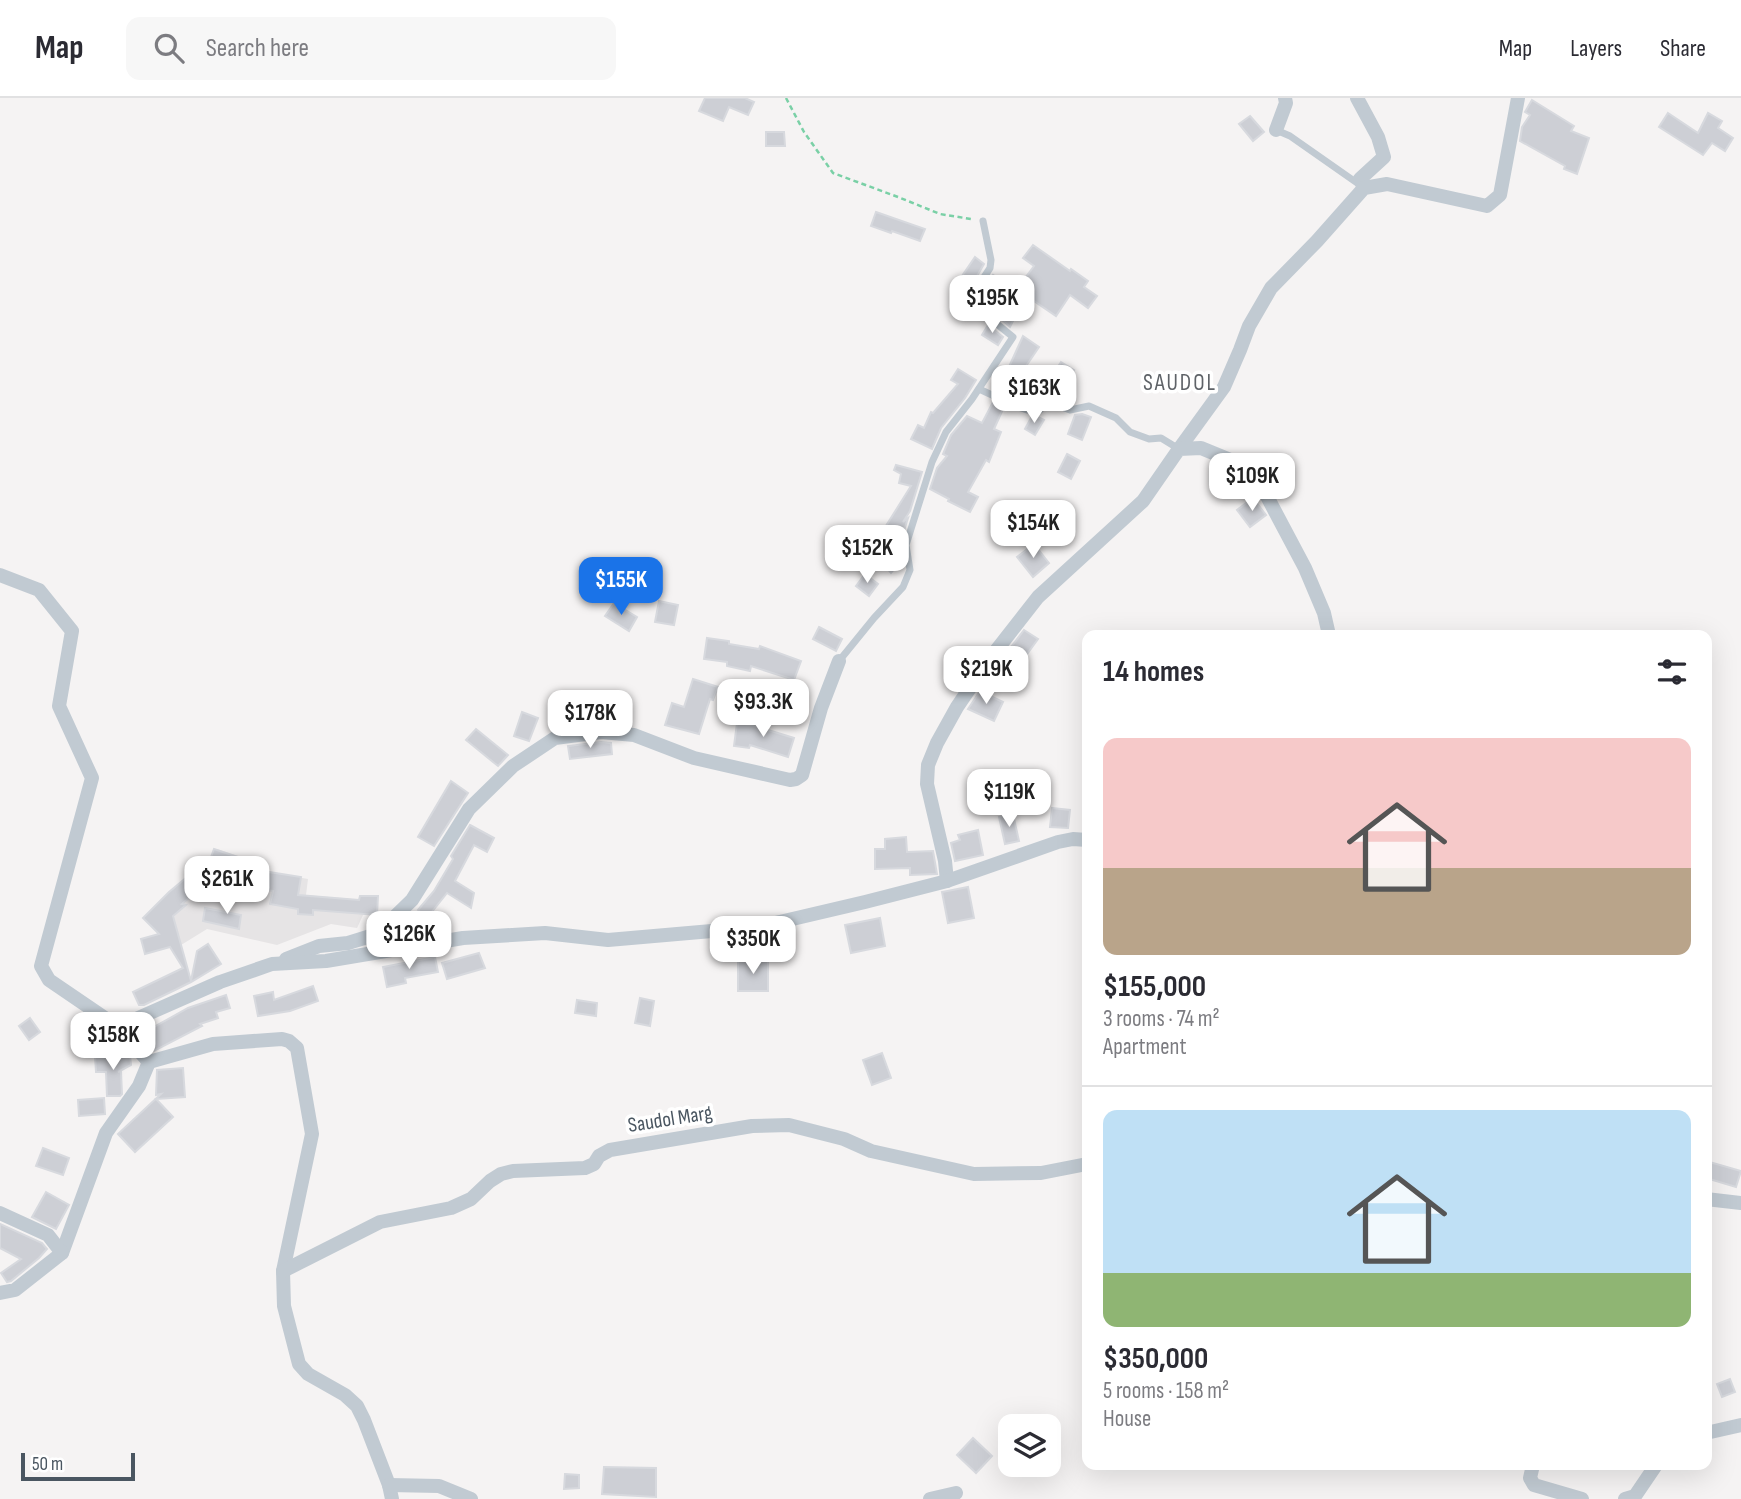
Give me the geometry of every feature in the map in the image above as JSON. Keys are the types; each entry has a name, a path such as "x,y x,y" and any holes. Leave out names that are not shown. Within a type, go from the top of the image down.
{"street":[{"path":"1276,130 1286,103 1285,98"},
{"path":"1357,98 1378,137 1384,157 1360,178 1364,188"},
{"path":"947,881 927,784 928,765 957,707 991,657 1038,597 1143,501 1224,387 1249,326 1270,288 1364,188 1387,184 1487,206 1500,195 1518,98"},
{"path":"1179,449 1201,448 1240,464 1261,485 1306,568 1328,630"},
{"path":"0,575 39,590 72,631 59,706 92,778 41,966 49,980 118,1027 149,1062"},
{"path":"118,1027 220,982 319,946 348,943 377,934 412,900 469,809 513,766 555,737 601,732 634,735 694,758 790,780 796,779 802,775 821,708 839,661"},
{"path":"272,964 326,961 463,938 545,933 608,940 758,927 947,881 1058,842 1082,840"},
{"path":"149,1062 213,1044 282,1039 297,1048 312,1134 283,1271 284,1306 299,1364 308,1374 345,1395 357,1406 390,1492 439,1486 471,1499"},
{"path":"0,1293 15,1290 62,1253 106,1133 139,1086 149,1062"},
{"name":"Saudol Marg","path":"283,1271 380,1222 451,1208 471,1199 501,1174 513,1171 586,1168 610,1150 752,1126 789,1125 844,1139 872,1151 974,1174 1041,1173 1082,1165"},
{"path":"1712,1200 1741,1203"},
{"path":"0,1213 48,1235 62,1253"},
{"path":"1712,1431 1741,1424"},
{"path":"1532,1470 1530,1478 1534,1485 1582,1499"},
{"path":"1625,1499 1635,1496 1653,1470"},
{"path":"929,1499 956,1493"}],"lane":[{"path":"1276,130 1290,136 1364,188"},
{"path":"839,661 903,587 910,570 906,545 932,462 946,432 979,389 1013,337 992,320 1001,302 979,285 990,268 991,260 983,221"},
{"path":"979,389 1027,410 1040,410 1047,402 1070,410 1089,406 1116,418 1130,432 1149,439 1161,438 1179,449"}],"path":[{"path":"786,98 804,132 833,173 940,214 983,221"}],"shaded area":[{"path":"217,849 266,865 264,871 308,879 306,895 365,900 363,915 357,928 331,924 277,945 207,929 173,950 149,922 209,871"}],"building":[{"path":"705,98 745,98 754,102 748,115 729,107 723,121 699,111"},
{"path":"1532,100 1574,126 1571,131 1589,138 1577,174 1564,169 1565,166 1520,141 1522,127 1530,115 1525,112"},
{"path":"1668,113 1698,133 1708,113 1722,121 1718,128 1733,138 1725,151 1712,143 1703,155 1659,127"},
{"path":"1250,116 1264,132 1253,141 1239,124"},
{"path":"766,132 784,132 785,146 766,146"},
{"path":"876,212 925,229 920,241 871,226"},
{"path":"1033,245 1088,281 1084,287 1097,296 1088,308 1070,295 1056,316 1025,295 1010,327 1000,318 1007,304 1006,299 987,284 993,275 1009,286 1013,281 1019,286 1034,266 1023,258"},
{"path":"975,257 984,264 973,283 962,276"},
{"path":"988,325 1003,337 998,345 982,335"},
{"path":"1023,336 1039,347 1020,375 1033,379 1029,391 1019,388 1015,399 998,391"},
{"path":"1061,362 1074,370 1068,381 1054,373"},
{"path":"958,369 976,380 941,428 932,449 911,439 918,425 924,428 931,412 933,413 958,384 951,380"},
{"path":"993,402 1004,407 994,429 1001,432 989,462 986,460 968,492 978,497 970,512 930,489 937,468 947,456 943,454 951,435 967,416 982,423"},
{"path":"1075,415 1091,417 1082,440 1068,434"},
{"path":"1032,416 1044,420 1035,435 1025,429"},
{"path":"1067,454 1080,461 1071,479 1058,472"},
{"path":"896,465 922,472 910,511 903,522 908,518 901,540 891,555 900,562 891,573 864,541 868,538 876,544 890,533 884,529 911,486 899,483 901,474 894,470"},
{"path":"1253,498 1266,515 1250,527 1237,510"},
{"path":"1034,544 1049,563 1033,577 1017,557"},
{"path":"865,574 878,584 869,596 856,586"},
{"path":"659,601 678,605 674,625 655,622"},
{"path":"614,603 637,617 629,631 605,616"},
{"path":"819,627 842,639 836,651 813,639"},
{"path":"1024,630 1038,639 1019,665 1005,655"},
{"path":"707,638 759,649 760,646 801,661 794,680 751,666 750,671 727,666 727,662 704,659"},
{"path":"693,679 718,687 713,700 710,699 699,734 665,725 672,703 684,707"},
{"path":"980,691 1003,702 994,721 968,709"},
{"path":"615,692 618,720 557,727 553,700"},
{"path":"522,712 538,718 529,741 514,736"},
{"path":"737,723 794,738 788,757 750,745 749,748 734,746"},
{"path":"476,729 508,755 498,766 466,740"},
{"path":"611,743 612,754 570,759 568,746"},
{"path":"451,781 468,793 434,846 418,837"},
{"path":"1052,808 1070,810 1068,828 1050,827"},
{"path":"1013,814 1019,841 1005,844 999,817"},
{"path":"470,825 494,838 487,852 474,845 455,881 474,893 471,908 447,893 427,918 418,910 434,891"},
{"path":"978,830 983,855 955,861 951,843 960,840 958,835"},
{"path":"906,837 907,852 933,851 937,874 910,875 910,868 875,869 875,849 885,849 885,839"},
{"path":"214,849 252,862 250,869 301,877 298,895 359,900 360,896 378,896 377,915 313,910 313,915 298,914 298,909 270,904 273,891 249,887 250,879 221,870 182,904 186,905 173,916 191,981 197,951 208,944 221,964 191,982 139,1005 133,992 183,968 170,947 145,954 141,939 159,934 143,918 211,857"},
{"path":"968,887 974,918 948,923 942,892"},
{"path":"205,908 241,915 239,929 203,921"},
{"path":"880,918 885,946 851,953 845,925"},
{"path":"479,953 485,968 447,979 442,963"},
{"path":"435,957 438,972 405,978 406,983 387,987 383,967"},
{"path":"738,961 768,961 768,991 738,991"},
{"path":"313,986 318,1001 290,1011 258,1016 254,996 273,992 274,1000"},
{"path":"226,995 230,1008 216,1012 218,1018 200,1024 202,1026 154,1051 145,1032 188,1008"},
{"path":"640,998 654,1001 650,1026 635,1023"},
{"path":"577,1000 597,1003 596,1016 575,1013"},
{"path":"30,1018 40,1032 29,1040 19,1026"},
{"path":"882,1053 891,1078 872,1085 863,1060"},
{"path":"130,1055 131,1065 118,1072 121,1071 122,1094 107,1096 106,1072 96,1072 95,1056"},
{"path":"183,1068 185,1097 156,1099 173,1117 135,1152 118,1134 161,1094 156,1095 157,1070"},
{"path":"104,1098 105,1114 79,1116 78,1100"},
{"path":"43,1148 69,1158 63,1175 36,1166"},
{"path":"1712,1163 1741,1171 1736,1187 1712,1180"},
{"path":"46,1192 69,1205 56,1229 32,1217"},
{"path":"0,1224 42,1243 47,1249 7,1282 1,1273 21,1259 0,1248"},
{"path":"1730,1379 1735,1392 1722,1397 1717,1384"},
{"path":"973,1438 992,1456 976,1473 957,1455"},
{"path":"604,1467 656,1468 656,1497 602,1494"},
{"path":"565,1474 579,1475 579,1488 564,1489"}],"district":[{"name":"SAUDOL","path":"1180,383"}]}
